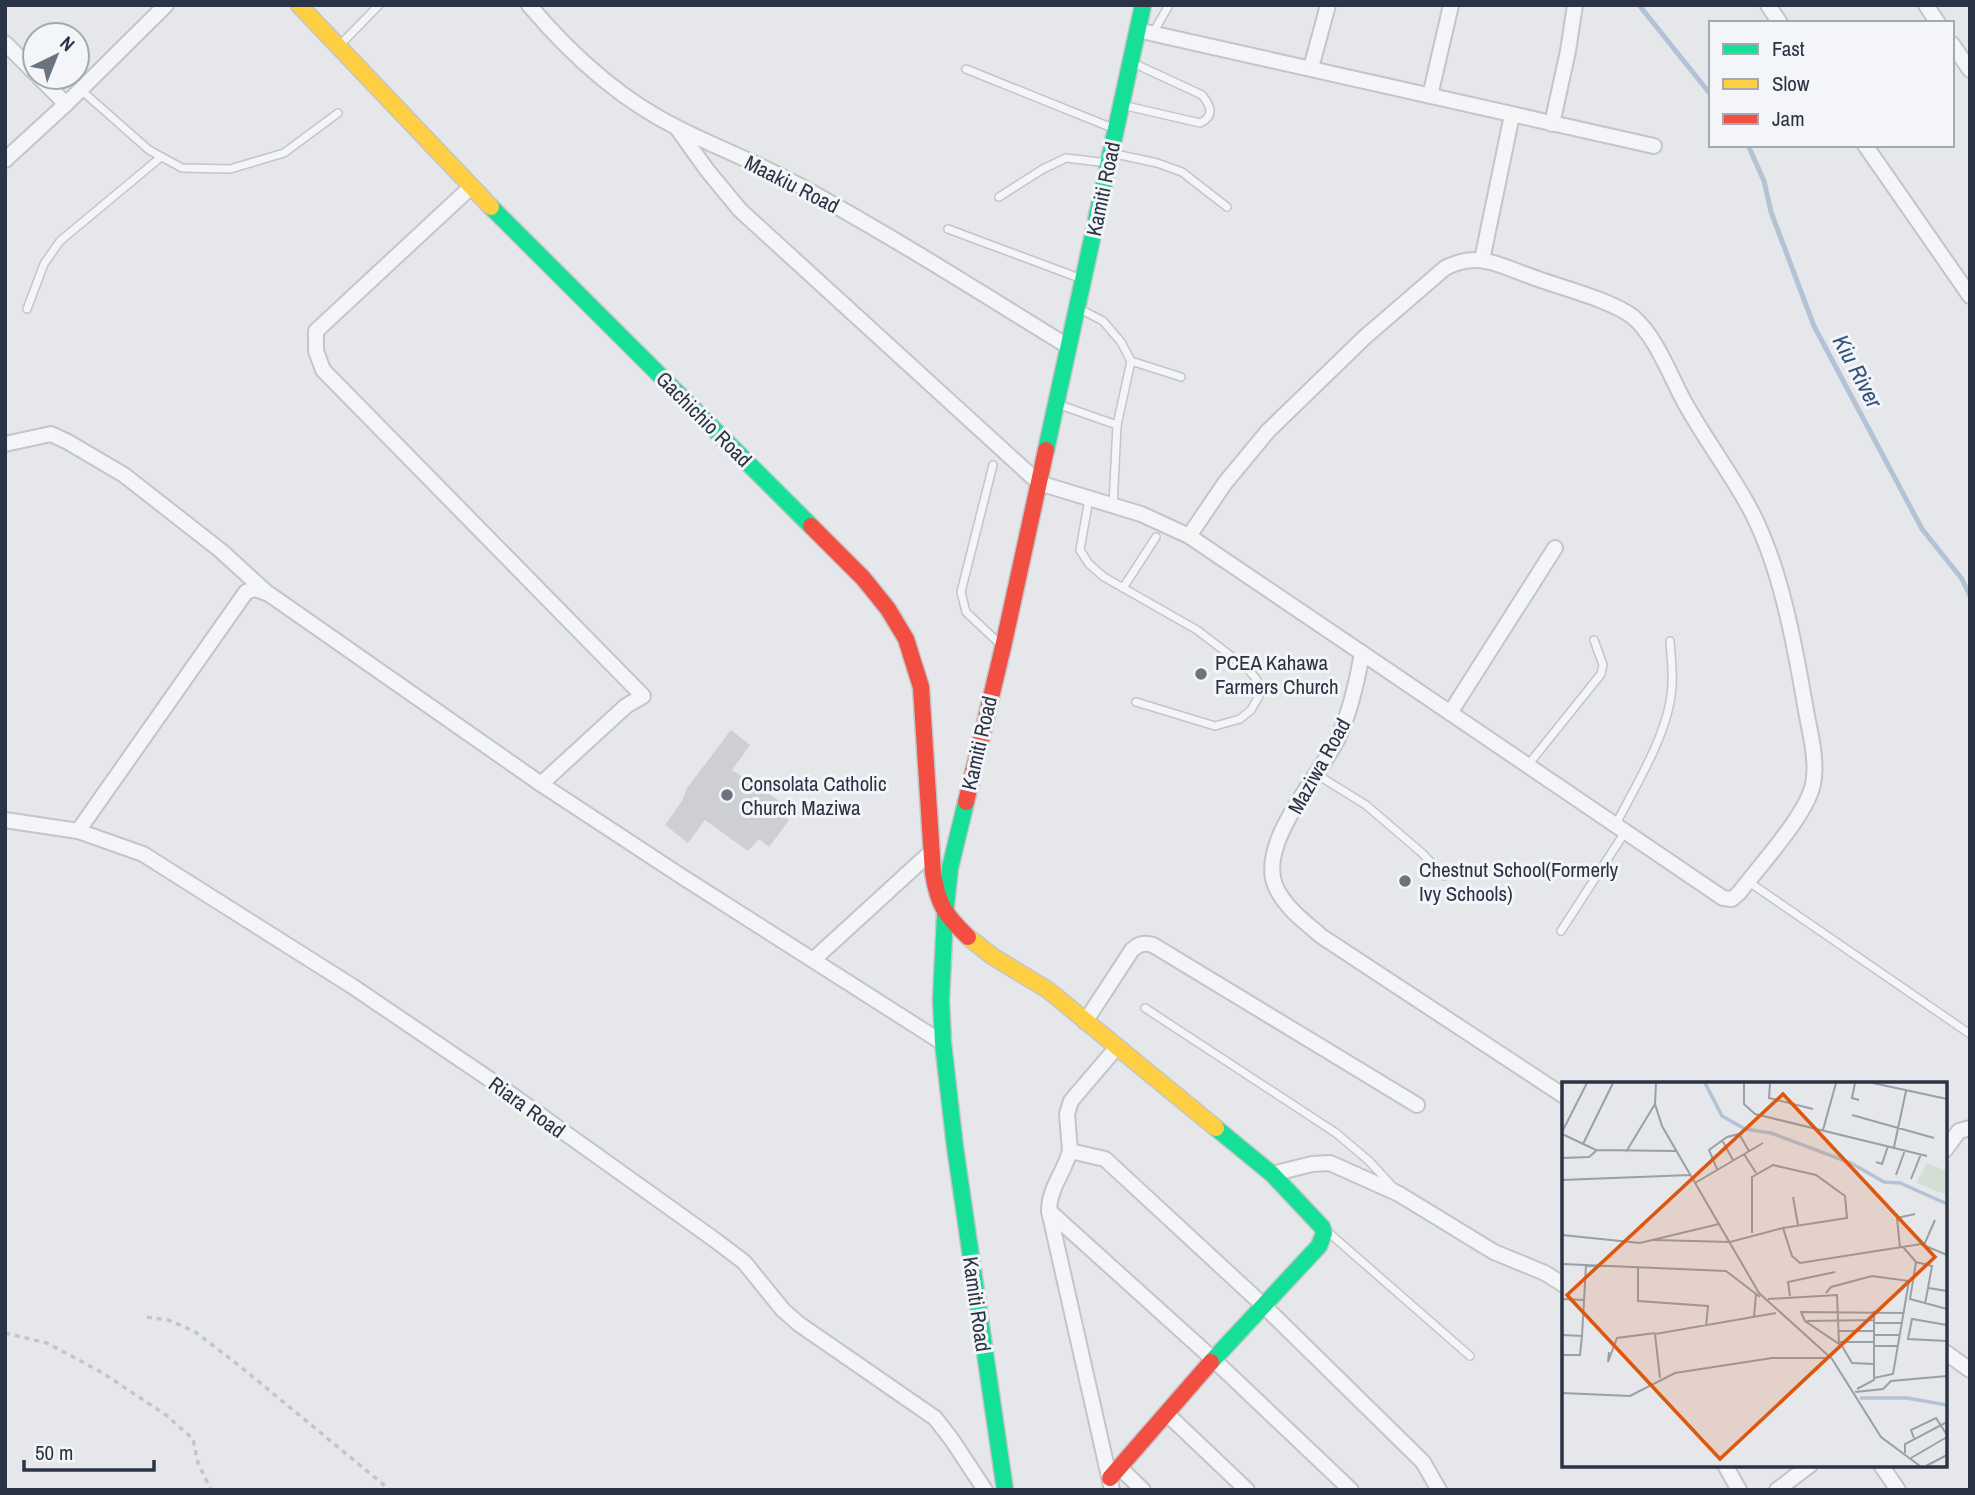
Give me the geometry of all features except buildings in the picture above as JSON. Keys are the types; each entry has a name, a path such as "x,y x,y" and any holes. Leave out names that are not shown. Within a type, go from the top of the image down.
{"street":[{"path":"91,80 166,5"},
{"name":"Gachichio Road","path":"299,5 471,187 853,569 888,609 906,639 921,687 931,852 936,896 945,915"},
{"name":"Maakiu Road","path":"529,5 593,73 637,104 677,128 806,189 1069,347"},
{"name":"Kamiti Road","path":"1005,1490 955,1147 943,1043 941,1000 945,915 950,868 1003,646 1130,61 1145,31 1143,5"},
{"path":"1311,68 1328,5"},
{"path":"1430,96 1451,5"},
{"path":"1552,124 1575,5"},
{"path":"1768,5 1779,21"},
{"path":"1926,5 1937,21"},
{"path":"1145,31 1654,146"},
{"path":"5,43 21,59"},
{"path":"1954,47 1970,70"},
{"path":"53,91 66,104"},
{"path":"5,160 80,91"},
{"path":"1482,260 1513,115"},
{"path":"677,128 740,210 1039,483 1141,514 1189,536 1723,898 1731,899 1748,881 1795,820 1809,796 1815,774 1800,674 1768,550 1745,500 1706,440 1660,355 1635,318 1605,303 1473,258 1460,260 1445,268 1365,337 1268,431 1225,483 1189,536"},
{"path":"1866,147 1970,296"},
{"path":"471,187 316,331 316,351 323,370 643,696 626,706 541,784"},
{"path":"5,444 51,434 124,475 220,550 269,594 541,784 943,1043"},
{"path":"1450,713 1555,548"},
{"path":"78,831 246,592 255,589 269,594"},
{"name":"Maziwa Road","path":"1362,653 1348,714 1337,740 1280,835 1272,862 1274,883 1287,906 1321,936 1562,1095"},
{"name":"Riara Road","path":"5,820 78,831 143,854 352,986 498,1085 744,1262 783,1310 799,1324 934,1418 985,1490"},
{"path":"813,960 931,852"},
{"path":"945,915 967,937 992,956 1032,979 1117,1046 1272,1174 1322,1227 1323,1239 1319,1246 1213,1359 1114,1478"},
{"path":"1086,1022 1132,950 1146,943 1417,1105"},
{"path":"1114,1478 1049,1211 1050,1196 1066,1166 1070,1151 1067,1114 1071,1101 1117,1046"},
{"path":"1947,1147 1959,1131 1970,1128"},
{"path":"1070,1151 1105,1159 1264,1306 1423,1462 1431,1486"},
{"path":"1272,1174 1312,1164 1330,1163 1399,1194 1494,1252 1545,1273 1562,1284"},
{"path":"1049,1211 1213,1359 1351,1490"},
{"path":"1947,1353 1970,1370"},
{"path":"1166,1413 1247,1490"},
{"path":"1725,1467 1739,1490"},
{"path":"1777,1490 1807,1467"},
{"path":"1882,1467 1898,1490"},
{"path":"1114,1478 1143,1490"}],"lane":[{"path":"338,47 379,5"},
{"path":"1145,31 1169,5"},
{"path":"1121,104 1200,123 1209,117 1211,112 1210,104 1202,95 1130,61"},
{"path":"966,69 1116,129"},
{"path":"82,91 149,150 182,168 230,169 284,153 338,113"},
{"path":"27,309 44,264 60,241 161,157"},
{"path":"999,197 1066,158 1110,158 1157,163 1182,172 1227,207"},
{"path":"948,229 1083,280"},
{"path":"1077,307 1104,321 1121,342 1131,362 1116,425 1113,505"},
{"path":"1131,362 1181,377"},
{"path":"1056,404 1116,425"},
{"path":"993,465 961,592 966,612 1003,646"},
{"path":"1089,498 1080,550 1089,564 1104,577 1197,630 1248,669 1257,680 1259,696 1251,710 1240,719 1215,726 1136,702"},
{"path":"1123,588 1156,537"},
{"path":"1528,765 1601,674 1603,665 1594,640"},
{"path":"1561,932 1621,828 1656,746 1672,686 1670,641"},
{"path":"1316,774 1366,805 1422,853 1444,876"},
{"path":"1748,881 1970,1034"},
{"path":"1145,1008 1336,1133 1383,1174 1399,1194"},
{"path":"1322,1227 1470,1356"}],"path":[{"path":"147,1317 168,1320 194,1331 390,1490"},
{"path":"5,1333 47,1343 101,1372 166,1415 193,1439 198,1463 211,1490"}],"waterway":[{"name":"Kiu River","path":"1639,5 1709,92"},
{"name":"Kiu River","path":"1749,147 1764,181 1771,212 1814,326 1922,529 1962,579 1970,596"}],"traffic: fast":[{"path":"1046,450 1143,5"},
{"path":"491,207 811,526"},
{"path":"966,802 950,868 945,915 941,1000 943,1043 955,1147 1005,1490"},
{"path":"1211,1362 1319,1246 1324,1233 1322,1227 1272,1174 1216,1128"}],"traffic: slow":[{"path":"299,5 491,207"},
{"path":"968,937 992,956 1048,990 1216,1128"}],"traffic: jam":[{"path":"966,802 1046,450"},
{"path":"811,526 863,578 888,609 906,639 921,687 935,884 944,909 968,937"},
{"path":"1110,1478 1211,1362"}],"place":[{"name":"PCEA Kahawa Farmers Church","path":"1201,674"},
{"name":"Consolata Catholic Church Maziwa","path":"727,795"},
{"name":"Chestnut School(Formerly Ivy Schools)","path":"1405,881"}]}
